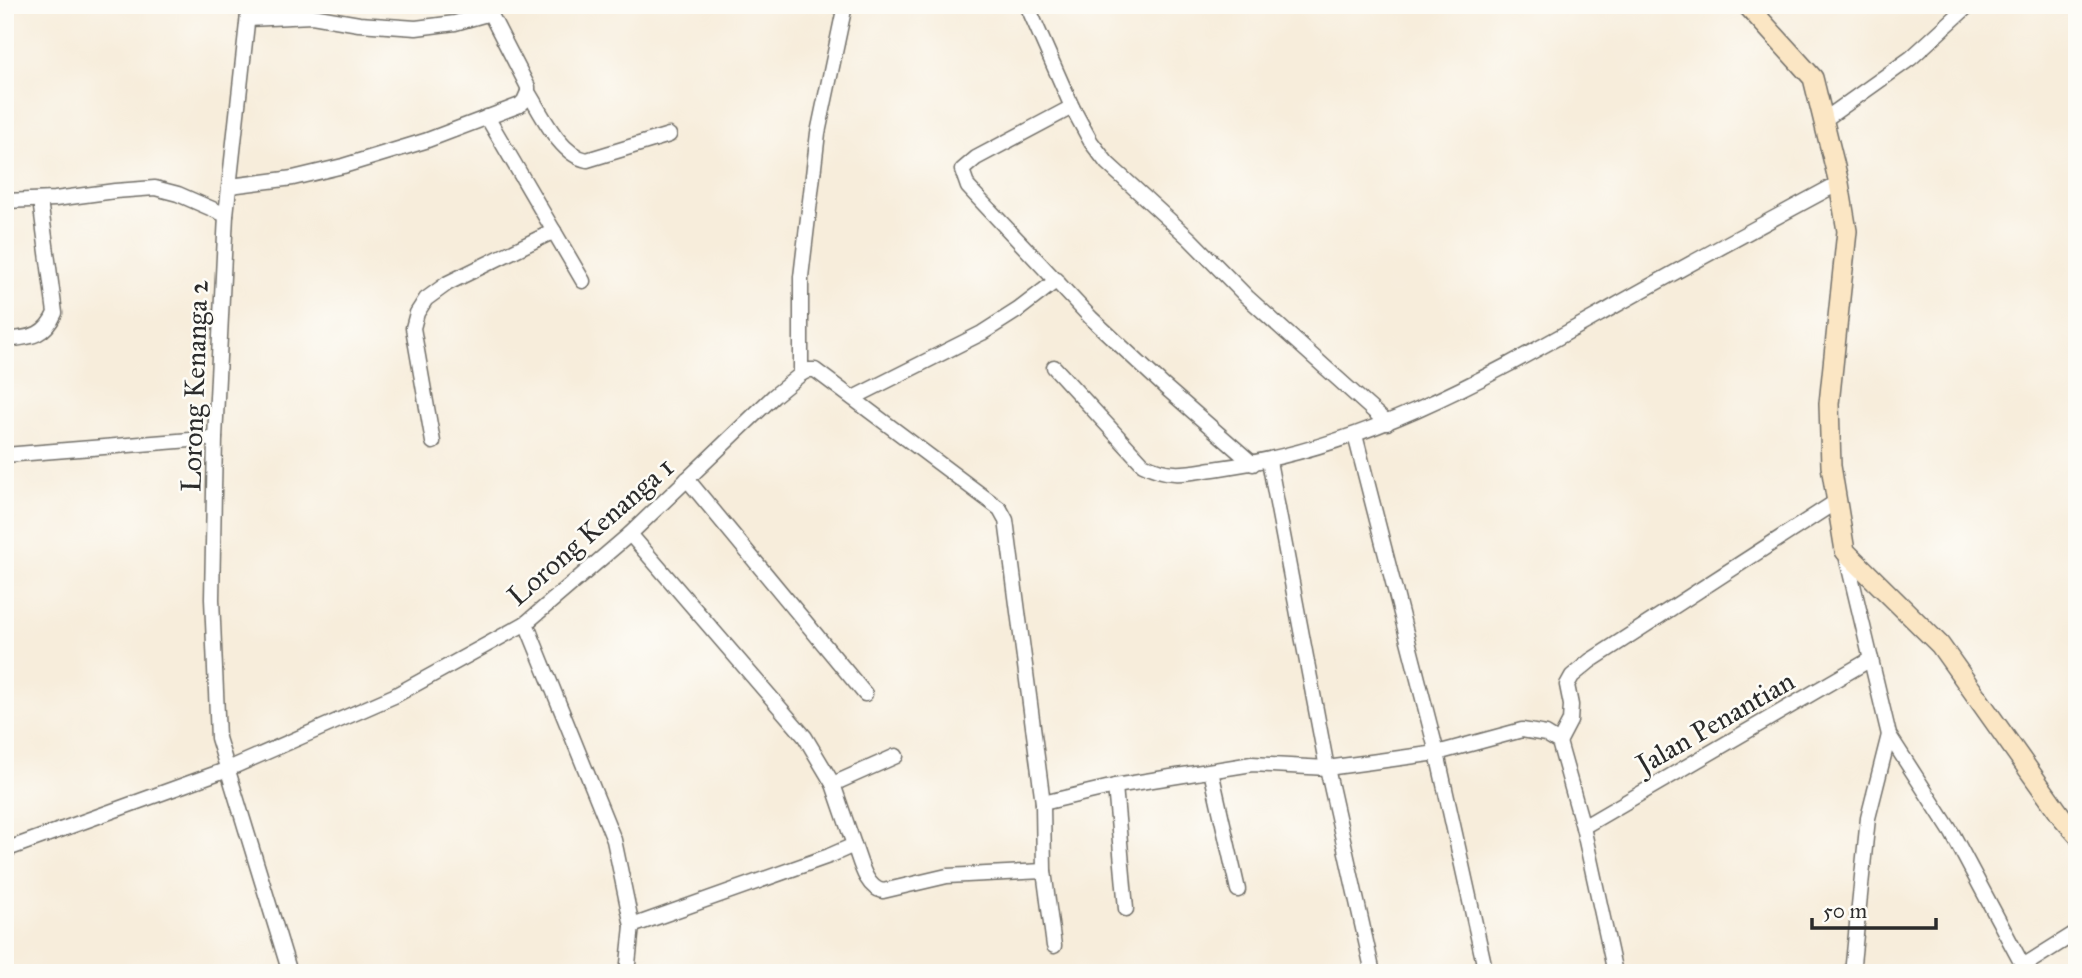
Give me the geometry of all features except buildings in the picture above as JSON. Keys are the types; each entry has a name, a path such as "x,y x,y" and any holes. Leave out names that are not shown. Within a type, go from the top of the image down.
{"street":[{"path":"845,5 818,134 801,277 801,374 815,370 1000,509 1006,520 1043,803 1044,872 1054,946"},
{"path":"1027,5 1072,107 1091,142 1107,163 1190,239 1247,297 1387,424"},
{"path":"1747,5 1813,78 1839,183 1847,232 1829,404 1831,466 1844,551 1889,735 1952,833 2025,969 2077,932"},
{"path":"1825,120 1911,58 1969,5"},
{"path":"249,12 312,16 359,24 416,29 491,15 528,87 528,92 558,139 578,158 587,160 669,135"},
{"name":"Lorong Kenanga 2","path":"249,12 226,215 215,438 212,599 218,738 290,973"},
{"path":"230,186 293,178 425,141 520,104 528,92"},
{"path":"1072,107 985,152 962,170 968,187 1091,318 1253,464"},
{"path":"487,117 583,281"},
{"path":"1054,367 1143,464 1160,472 1176,474 1269,461 1387,424 1490,376 1839,183"},
{"path":"5,201 155,188 177,194 226,215"},
{"path":"5,340 32,337 50,324 55,313 40,200"},
{"path":"433,442 413,328 417,313 426,299 448,283 554,231"},
{"path":"853,398 982,333 1057,280"},
{"name":"Lorong Kenanga 1","path":"5,850 228,769 394,696 526,623 630,534 774,396 801,374"},
{"path":"1355,435 1437,753 1486,973"},
{"path":"5,455 215,438"},
{"path":"1269,461 1327,768 1373,973"},
{"path":"687,479 865,694"},
{"path":"1559,742 1570,721 1571,705 1567,685 1572,676 1590,661 1837,501"},
{"path":"630,534 805,737 833,784 854,845 870,884 876,890 883,891 947,876 1044,872"},
{"path":"1844,551 1940,645 2077,834"},
{"path":"526,623 614,839 632,926 627,973"},
{"name":"Jalan Penantian","path":"1583,827 1871,659"},
{"path":"1043,803 1115,786 1252,764 1327,768 1437,753 1522,730 1546,734 1559,742 1583,827 1615,973"},
{"path":"1852,973 1868,818 1889,735"},
{"path":"833,784 896,756"},
{"path":"1211,771 1238,890"},
{"path":"1115,786 1126,908"},
{"path":"632,926 854,845"}]}
